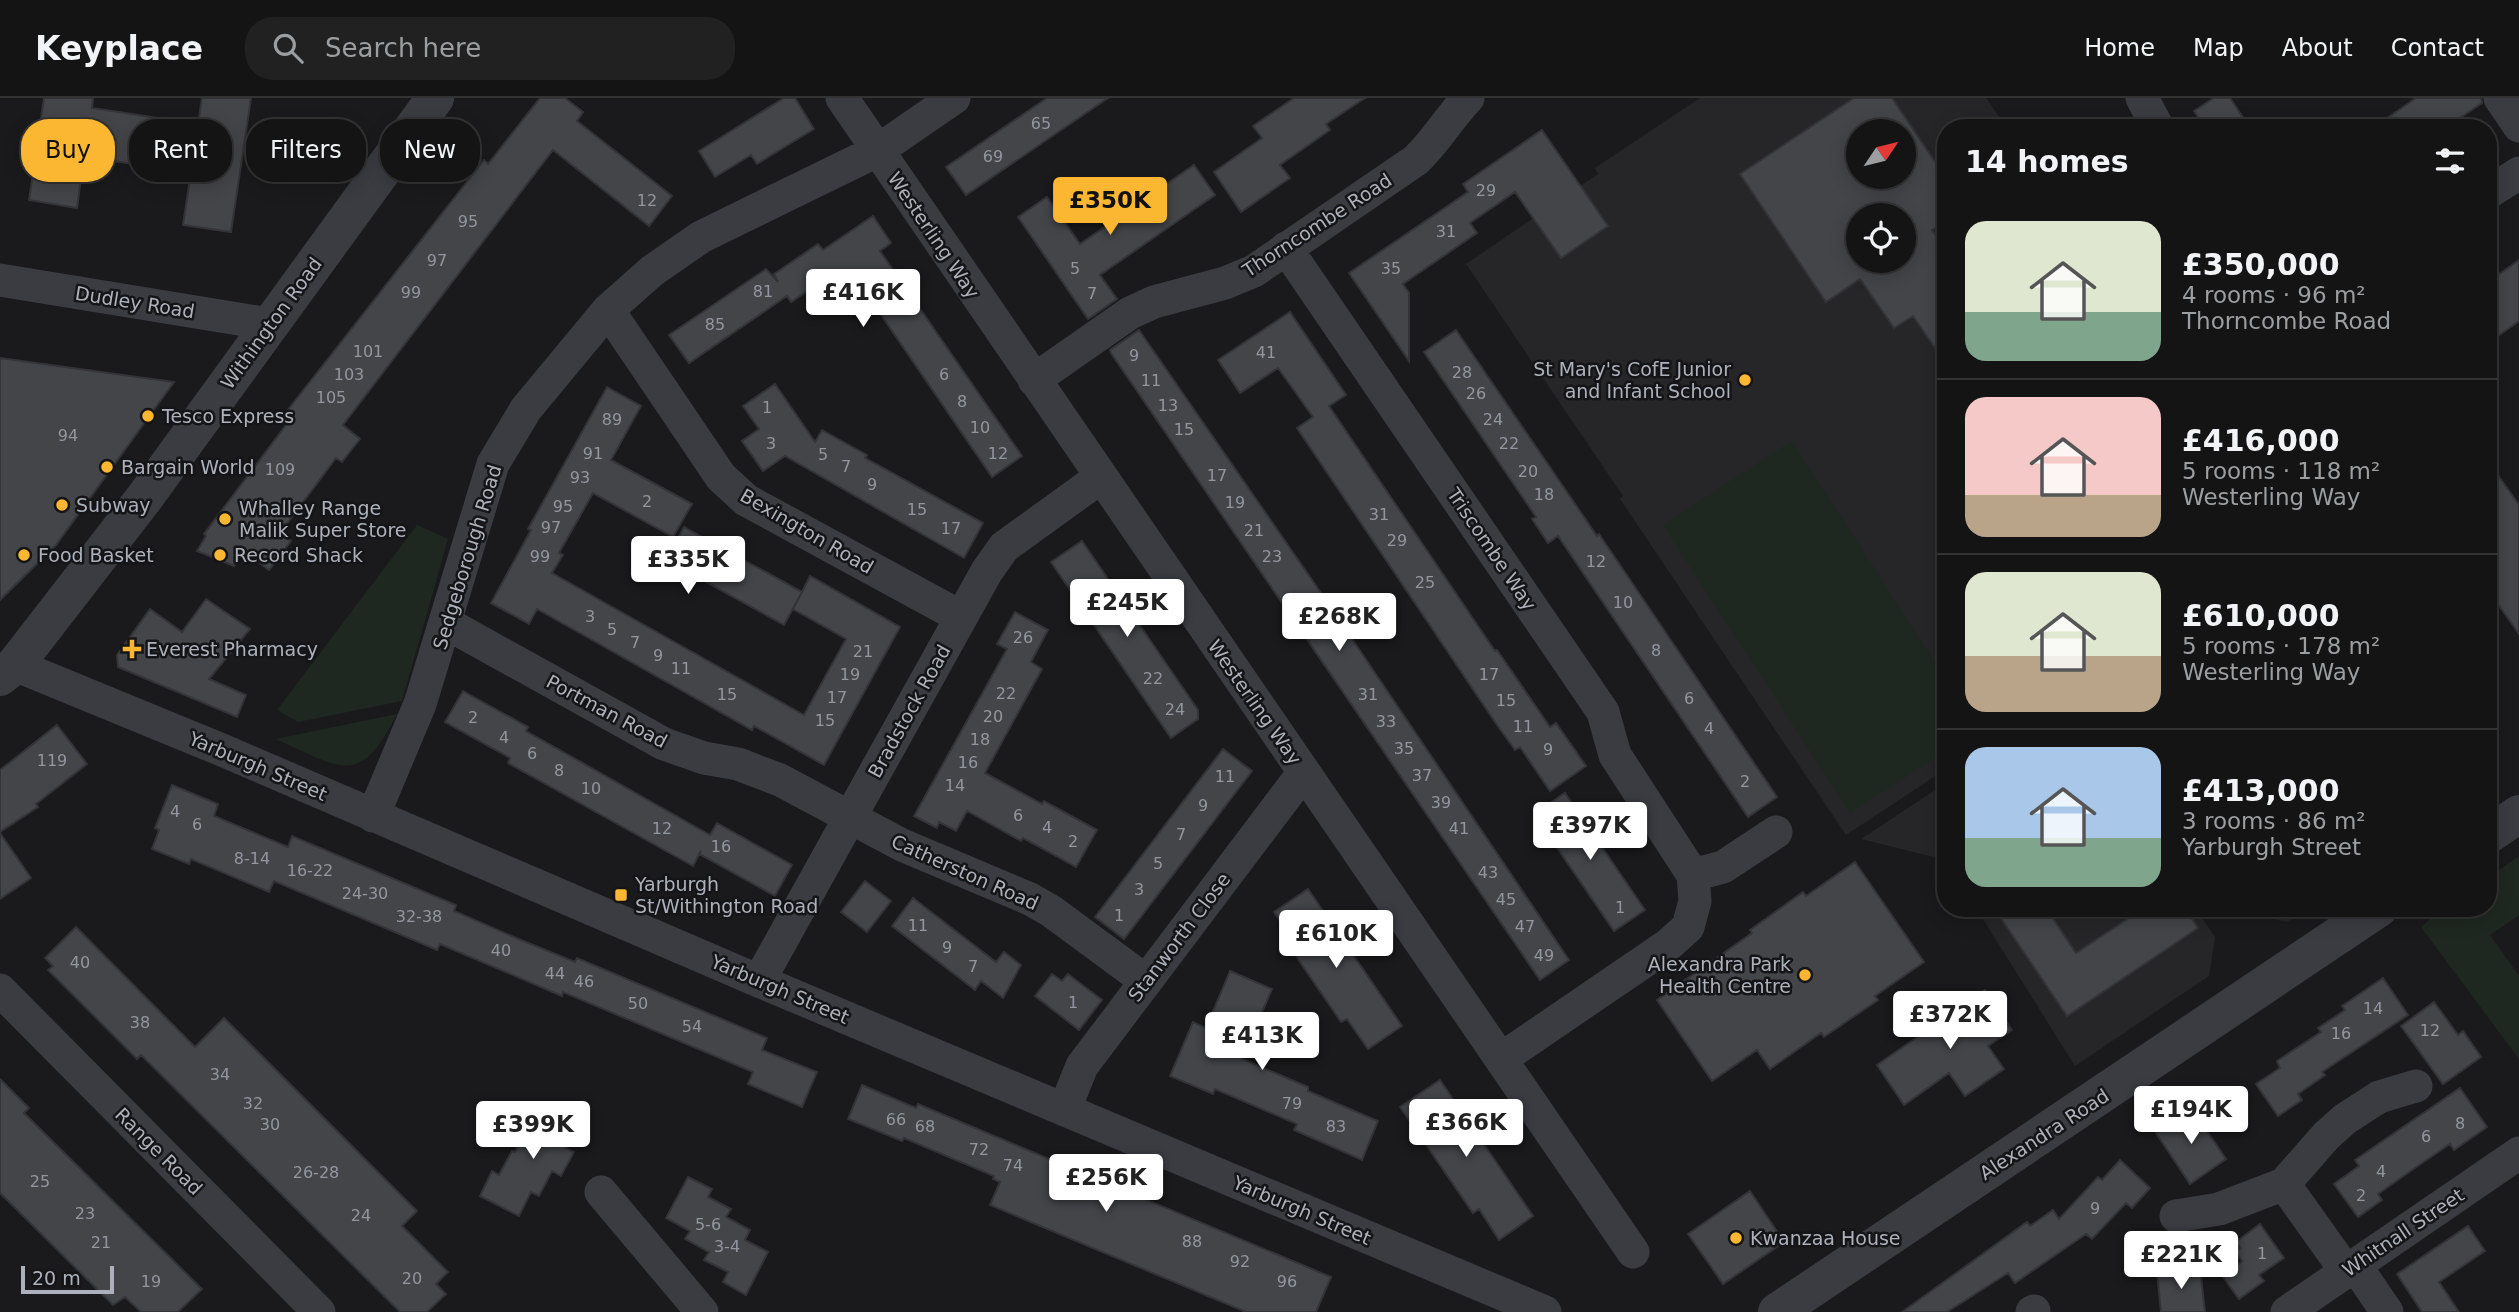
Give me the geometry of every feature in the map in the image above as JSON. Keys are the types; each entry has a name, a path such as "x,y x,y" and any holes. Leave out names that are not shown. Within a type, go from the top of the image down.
{"street":[{"name":"Withington Road","path":"7,671 145,497 435,98"},
{"name":"Westerling Way","path":"842,98 1633,1252"},
{"name":"Sedgeborough Road","path":"373,816 420,704 493,464 526,409 608,310 652,271 701,237 877,151 954,98"},
{"name":"Thorncombe Road","path":"1034,380 1130,313 1154,302 1225,283 1254,271 1416,160 1438,138 1451,116 1468,98"},
{"path":"2142,98 2153,119"},
{"path":"2500,98 2519,126"},
{"path":"2497,187 2519,173"},
{"name":"Triscombe Way","path":"1286,248 1603,712 1615,755 1688,866"},
{"name":"Dudley Road","path":"0,280 269,324"},
{"name":"Bexington Road","path":"608,310 721,477 746,500 961,617"},
{"name":"Bradstock Road","path":"760,981 987,571 1004,547 1101,477"},
{"name":"Portman Road","path":"446,623 664,744 704,758 738,764 780,780 850,818"},
{"name":"Yarburgh Street","path":"7,671 222,750 760,981 1545,1312"},
{"name":"Stanworth Close","path":"1065,1108 1082,1066 1304,772"},
{"path":"2497,829 2519,814"},
{"name":"Catherston Road","path":"850,818 901,845 1030,899 1051,911 1146,981"},
{"path":"1500,1059 1668,945 1688,927 1695,901 1688,866 1723,867 1776,832"},
{"name":"Alexandra Road","path":"1777,1312 2366,917"},
{"name":"Range Road","path":"0,990 319,1312"},
{"path":"2176,1216 2219,1209 2284,1184 2326,1136 2345,1119 2379,1097 2416,1086"},
{"name":"Whitnall Street","path":"2287,1312 2519,1153"},
{"path":"2284,1184 2387,1312"},
{"path":"601,1192 702,1312"}],"shaded area":[{"name":"St Mary's CofE Junior and Infant School","path":"1700,98 1986,98 2001,119 1937,119 1937,775 1846,835 1620,499 1623,496 1466,264 1598,174 1595,168"},
{"path":"1792,441 1937,665 1937,757 1850,813 1663,525"},
{"path":"417,525 448,539 402,701 298,722 277,710"},
{"path":"397,714 384,738 371,754 359,763 333,764 276,739"},
{"path":"1937,789 1937,858 1861,839"},
{"path":"2519,856 2519,915 2490,935 2519,976 2519,1059 2421,927 2432,917 2497,917 2497,871"},
{"path":"1982,917 2203,917 2215,937 2209,976 2075,1066"},
{"path":"2265,917 2295,917 2288,922"}],"building":[{"path":"44,98 93,98 92,108 165,119 129,119 129,163 115,161 115,119 41,119"},
{"path":"202,98 251,98 231,232 183,225 189,182 232,182 232,119 199,119"},
{"path":"540,98 565,98 583,112 577,121 672,196 649,226 553,150 343,425 360,439 342,462 336,458 280,533 291,541 269,570 244,551 234,566 197,551 206,536 204,534 289,421 283,416 467,182 480,182 480,165 484,160 488,164"},
{"path":"784,98 795,98 814,129 757,164 751,155 715,177 699,151"},
{"path":"1047,98 1108,98 966,195 946,167"},
{"path":"1294,98 1365,98 1326,124 1330,130 1280,165 1290,178 1241,212 1214,172 1262,138 1253,126"},
{"path":"1854,98 1892,98 1906,119 1846,119 1846,189 1916,189 1916,134 1937,165 1937,227 1932,230 1937,238 1937,351 1913,316 1894,328 1860,279 1826,302 1740,174"},
{"path":"2214,98 2230,98 2244,119 2199,119 2194,111"},
{"path":"2416,98 2481,98 2482,103 2458,119 2386,119"},
{"path":"1542,130 1608,226 1561,258 1515,192 1470,223 1477,233 1403,284 1409,293 1409,361 1349,273 1468,192 1463,184"},
{"path":"1194,165 1215,195 1100,275 1117,299 1088,319 1018,217 1047,197 1080,244"},
{"path":"32,182 81,182 77,208 29,200"},
{"path":"873,216 891,243 880,251 1022,456 992,477 851,271 841,278 837,271 791,302 787,296 689,363 669,335 766,269 778,282 774,274 818,244 823,250"},
{"path":"2519,260 2519,321 2497,337 2497,276"},
{"path":"1290,312 1346,395 1329,406 1495,651 1497,650 1550,727 1556,723 1586,766 1550,791 1520,747 1515,750 1497,725 1297,428 1313,417 1278,368 1240,393 1218,360"},
{"path":"1139,330 1569,960 1540,980 1111,353 1110,350"},
{"path":"1456,330 1597,536 1599,534 1777,797 1748,817 1558,536 1548,543 1532,519 1536,517 1424,352"},
{"path":"0,358 174,382 56,545 0,600"},
{"path":"775,384 815,442 822,430 867,455 865,458 983,523 964,558 785,456 763,471 742,441 759,429 743,406"},
{"path":"607,387 641,406 611,460 692,504 673,537 593,493 559,553 563,555 552,573 804,715 846,639 793,609 810,576 900,627 824,765 754,726 752,730 537,609 529,624 491,603 531,530 528,529"},
{"path":"2497,474 2519,505 2519,634 2497,603"},
{"path":"684,527 802,592 784,625 666,560"},
{"path":"1082,541 1198,710 1198,719 1171,738 1051,562"},
{"path":"206,599 250,629 209,679 246,695 237,717 118,667 117,655 150,609 182,632"},
{"path":"1015,612 1048,630 1031,662 1042,669 985,773 1097,830 1076,867 967,811 956,831 939,822 937,828 914,816 1007,649 997,644"},
{"path":"463,691 528,727 526,731 710,835 717,823 792,865 775,896 699,854 693,866 508,763 510,758 445,722"},
{"path":"57,725 87,764 36,804 38,807 0,832 0,770"},
{"path":"1223,749 1252,771 1124,939 1095,917"},
{"path":"172,785 218,804 214,816 288,847 292,836 456,905 454,911 521,940 575,962 577,958 767,1038 762,1050 817,1072 802,1107 748,1084 753,1072 563,992 562,996 440,944 437,950 274,881 269,892 191,859 189,864 152,849 159,830 155,828"},
{"path":"1565,793 1645,910 1614,931 1534,814"},
{"path":"0,833 31,878 0,899"},
{"name":"Alexandra Park Health Centre","path":"1855,862 1924,962 1875,996 1878,1000 1824,1037 1821,1033 1770,1069 1757,1050 1712,1081 1657,1000 1752,933 1750,930 1803,892 1806,896"},
{"path":"865,881 891,901 867,932 841,912"},
{"path":"1308,889 1402,1026 1368,1049 1347,1019 1341,1022 1289,946 1295,943 1274,912"},
{"path":"913,898 996,962 1004,952 1021,965 1003,998 981,981 975,990 892,926"},
{"path":"2000,917 2052,917 2076,953 2130,917 2191,917 2198,928 2067,1016"},
{"path":"76,927 195,1047 224,1018 417,1211 402,1226 448,1272 436,1284 446,1294 427,1312 400,1312 141,1055 137,1059 48,970 53,966 45,958"},
{"path":"1230,971 1272,989 1242,1059 1378,1121 1362,1160 1294,1130 1297,1124 1215,1089 1213,1094 1170,1076 1193,1022 1206,1028"},
{"path":"1052,974 1062,981 1068,974 1102,1000 1079,1030 1035,996"},
{"path":"2383,978 2408,1015 2322,1072 2325,1075 2298,1094 2302,1100 2278,1116 2256,1084 2280,1068 2277,1061 2321,1032 2318,1028 2345,1010 2342,1006"},
{"path":"1985,990 2012,1030 1988,1046 2004,1069 1965,1096 1949,1073 1904,1105 1877,1065"},
{"path":"2434,1002 2458,1035 2463,1031 2481,1057 2443,1084 2401,1026"},
{"path":"0,1079 29,1108 24,1113 202,1289 178,1312 141,1312 125,1297 113,1305 0,1193"},
{"path":"1440,1080 1533,1216 1499,1240 1479,1209 1473,1213 1400,1107"},
{"path":"862,1085 916,1108 918,1104 1331,1277 1316,1312 1246,1312 990,1205 1000,1182 993,1179 994,1176 904,1138 902,1141 848,1119"},
{"path":"2460,1088 2487,1127 2454,1150 2450,1144 2425,1161 2378,1194 2382,1200 2358,1217 2334,1184 2359,1166 2355,1160"},
{"path":"540,1103 579,1123 566,1148 574,1152 561,1176 552,1171 539,1196 531,1192 519,1216 480,1196 492,1171 499,1175 512,1151 515,1152"},
{"path":"2192,1109 2226,1159 2190,1184 2156,1133"},
{"path":"2120,1160 2150,1188 2132,1208 2126,1203 2092,1239 2086,1234 2015,1283 2008,1273 1947,1312 1902,1312 2027,1222 2030,1226 2053,1210 2059,1219 2098,1177 2102,1180"},
{"path":"688,1177 712,1189 708,1197 731,1209 726,1217 750,1230 745,1240 768,1252 746,1295 723,1282 728,1272 704,1260 709,1252 685,1239 690,1231 666,1218"},
{"name":"Kwanzaa House","path":"1750,1191 1784,1242 1723,1284 1688,1234"},
{"path":"2260,1224 2284,1258 2259,1275 2264,1281 2239,1299 2223,1277 2242,1261 2235,1251 2240,1248 2236,1242"},
{"path":"2468,1226 2485,1251 2439,1282 2459,1312 2422,1312 2397,1274"},
{"path":"2200,1268 2205,1312 2161,1312 2157,1272"}],"place":[{"name":"St Mary's CofE Junior and Infant School","path":"1745,380"},
{"name":"Tesco Express","path":"148,416"},
{"name":"Bargain World","path":"107,467"},
{"name":"Subway","path":"62,505"},
{"name":"Whalley Range Malik Super Store","path":"225,519"},
{"name":"Food Basket","path":"24,555"},
{"name":"Record Shack","path":"220,555"},
{"name":"Everest Pharmacy","path":"132,649"},
{"name":"Yarburgh St/Withington Road","path":"621,895"},
{"name":"Alexandra Park Health Centre","path":"1805,975"},
{"name":"Kwanzaa House","path":"1736,1238"}]}
